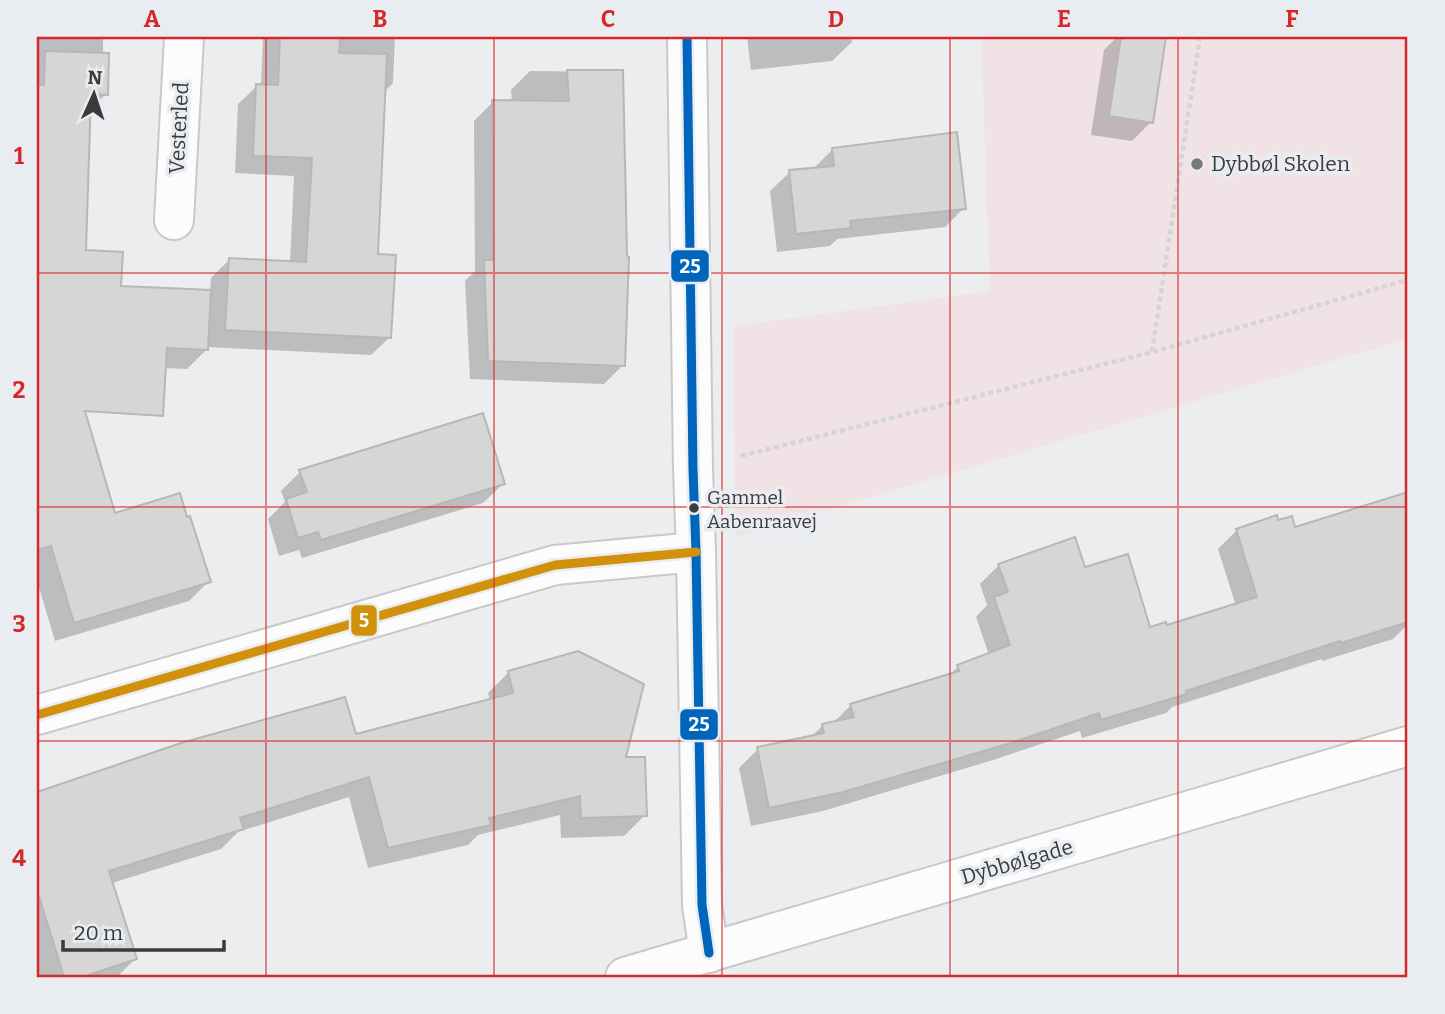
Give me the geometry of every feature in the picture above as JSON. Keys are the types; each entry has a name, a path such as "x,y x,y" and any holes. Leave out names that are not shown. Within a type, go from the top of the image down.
{"street":[{"name":"Vesterled","path":"174,220 184,37"},
{"path":"687,37 702,905 709,953"},
{"path":"37,715 555,565 696,551"},
{"name":"Dybbølgade","path":"625,977 1408,747"}],"path":[{"path":"1153,352 1200,37"},
{"path":"693,469 1153,352 1408,280"}],"shaded area":[{"name":"Dybbøl Skolen","path":"981,37 1408,37 1408,339 735,537 734,326 990,291"}],"building":[{"path":"280,37 340,37 339,53 387,54 378,254 396,255 391,338 225,330 229,258 306,262 312,158 253,156 256,84 278,85"},
{"path":"1121,37 1166,37 1153,123 1109,116"},
{"path":"45,51 109,53 108,95 91,94 86,250 123,252 121,286 211,290 208,350 167,348 163,416 85,411 115,513 180,493 211,582 74,623 51,546 37,550 37,85 44,85"},
{"path":"567,70 623,70 629,257 625,366 488,361 484,260 493,260 492,100 569,101"},
{"path":"957,132 966,209 850,221 851,228 796,234 789,170 834,166 832,148"},
{"path":"483,413 505,484 321,540 318,532 298,538 286,499 307,492 299,470"},
{"path":"1408,492 1408,622 1341,643 1340,641 1186,691 1187,694 1101,720 1099,713 1011,743 843,792 769,808 757,747 824,733 822,724 854,717 850,704 959,671 957,665 1010,645 994,597 1008,592 998,564 1075,537 1085,567 1128,554 1150,627 1166,622 1167,625 1257,597 1236,529 1277,515 1278,520 1292,516 1295,527"},
{"path":"578,651 644,684 626,757 645,757 647,816 581,818 580,796 489,818 491,825 388,848 369,777 240,818 244,829 109,871 137,959 82,977 64,977 37,890 37,792 181,743 345,697 356,734 513,693 508,671"}],"transit line":[{"name":"25","path":"687,37 702,905 709,953"},
{"name":"5","path":"37,715 555,565 696,552"}],"place":[{"name":"Dybbøl Skolen","path":"1197,164"},
{"name":"Gammel Aabenraavej","path":"694,508"}]}
